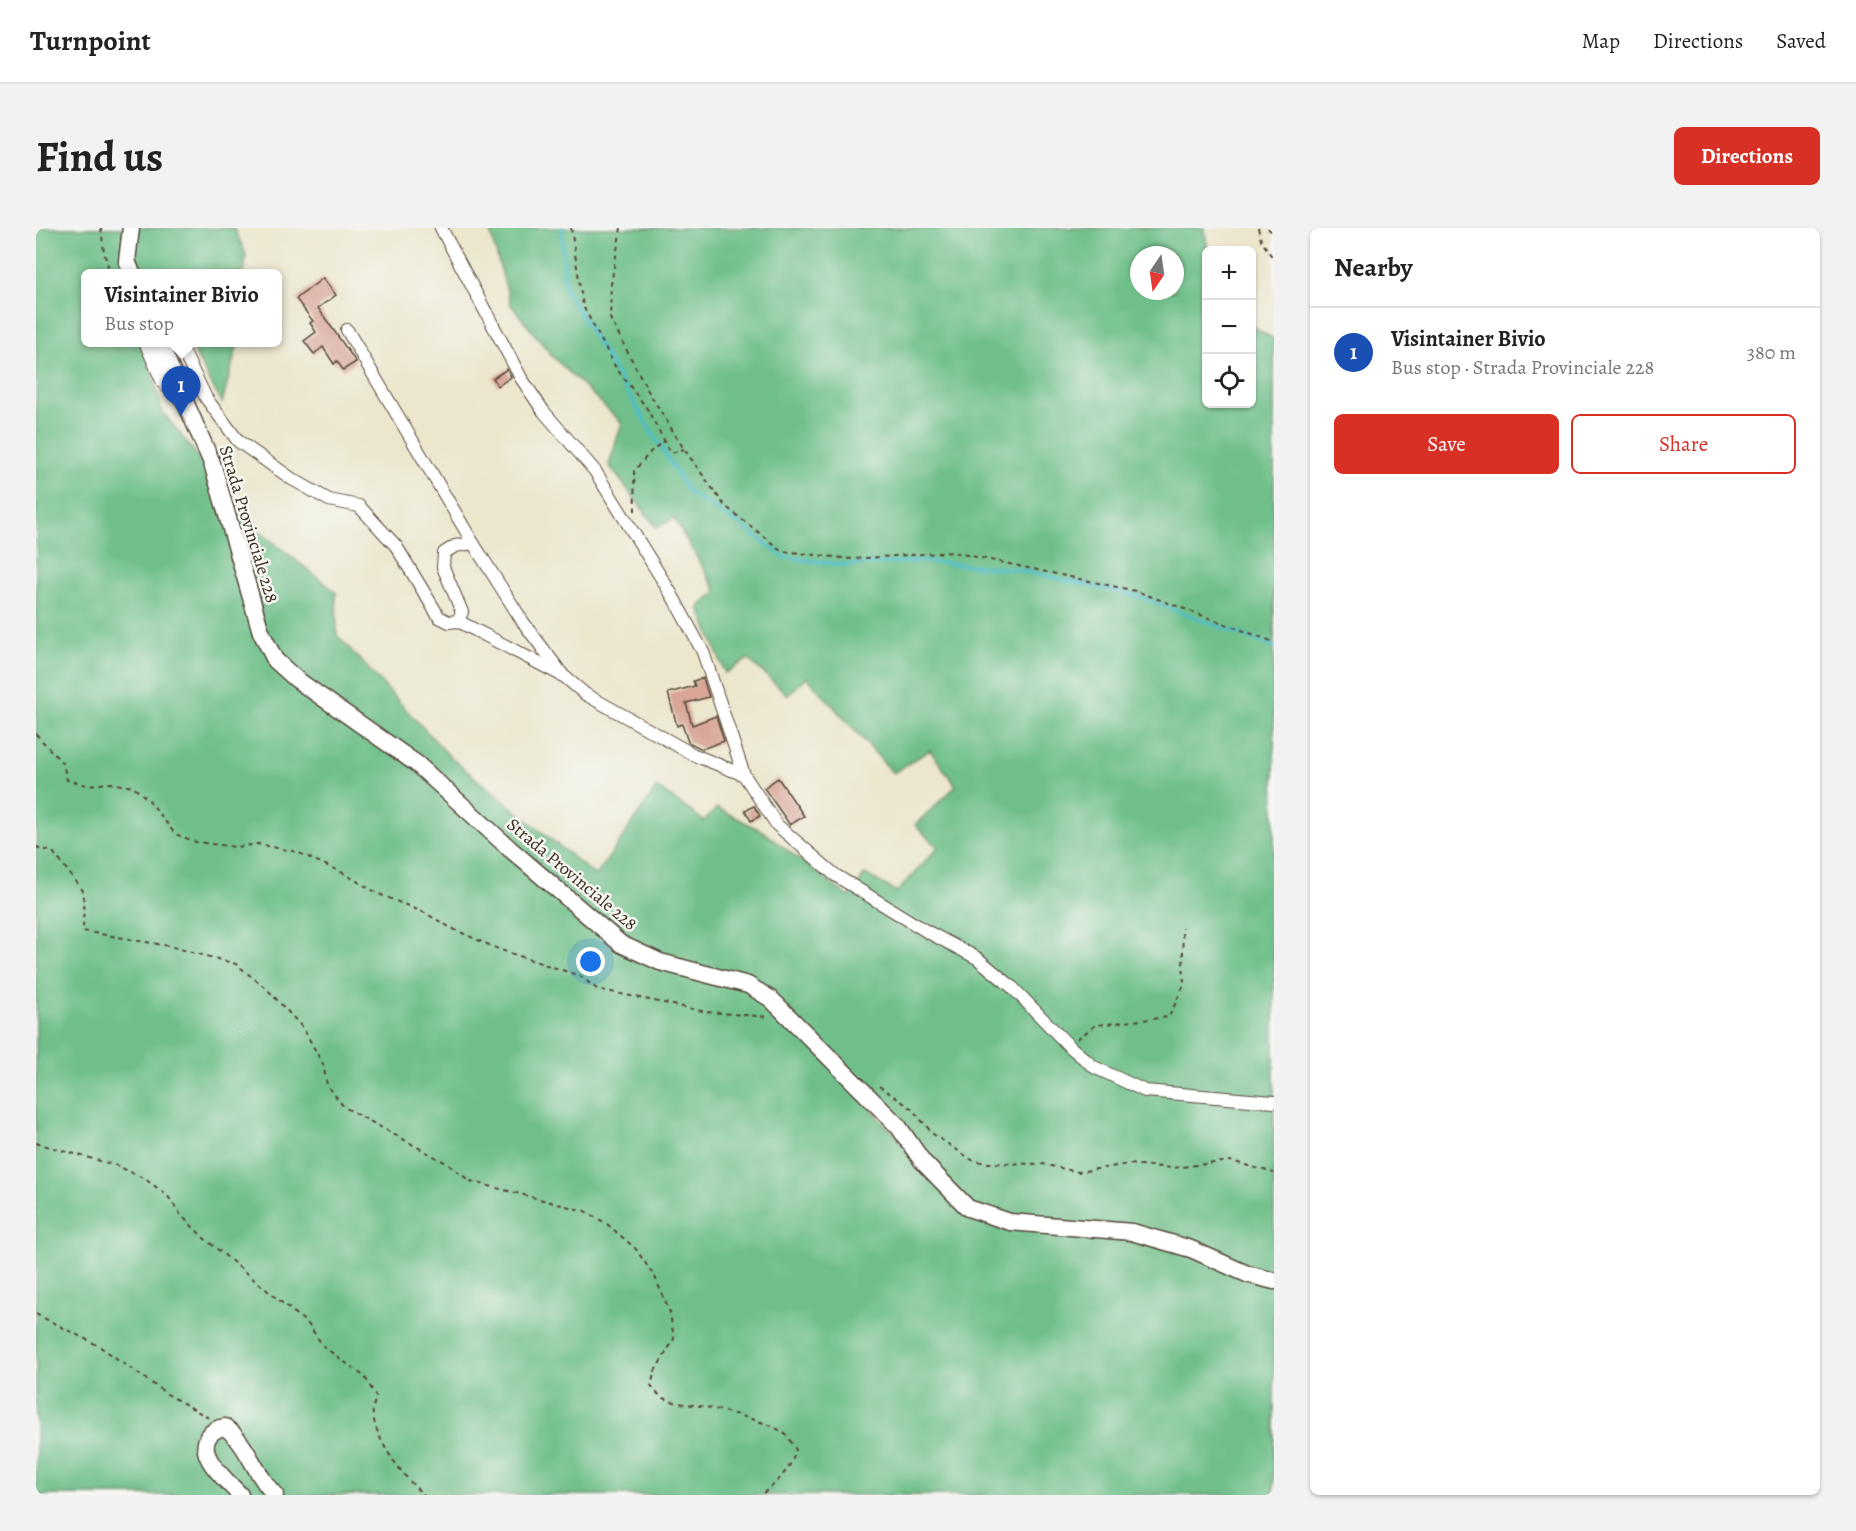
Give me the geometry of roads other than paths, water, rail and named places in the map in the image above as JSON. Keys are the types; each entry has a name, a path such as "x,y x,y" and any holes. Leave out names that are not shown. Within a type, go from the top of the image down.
{"main road":[{"path":"130,269 127,261 131,228"},
{"name":"Strada Provinciale 228","path":"163,347 212,463 261,632 275,660 296,679 417,764 509,848 621,944 660,962 748,985 771,999 898,1126 923,1162 968,1208 1010,1222 1132,1232 1191,1249 1247,1274 1274,1281"},
{"path":"240,1495 207,1457 204,1445 209,1435 217,1428 225,1427 244,1444 265,1485 275,1495"}],"street":[{"path":"441,228 521,378 544,412 595,471 638,538 703,652 744,775 777,825 835,875 926,931 977,958 1012,987 1068,1045 1094,1068 1145,1091 1274,1102"},
{"path":"347,330 473,543 523,622 565,677 585,694 694,755 744,775"},
{"path":"147,347 163,383 188,406"},
{"path":"176,347 182,349 206,398 238,441 292,479 329,500 359,506 396,546 439,617 449,622 458,621 565,677"},
{"path":"458,621 462,612 443,567 444,553 455,546 473,543"}],"waterway":[{"path":"562,228 565,289 688,492 739,524 784,557 845,565 922,561 1019,570 1138,596 1274,647"}],"place":[{"name":"Visintainer Bivio","path":"181,416"}]}
